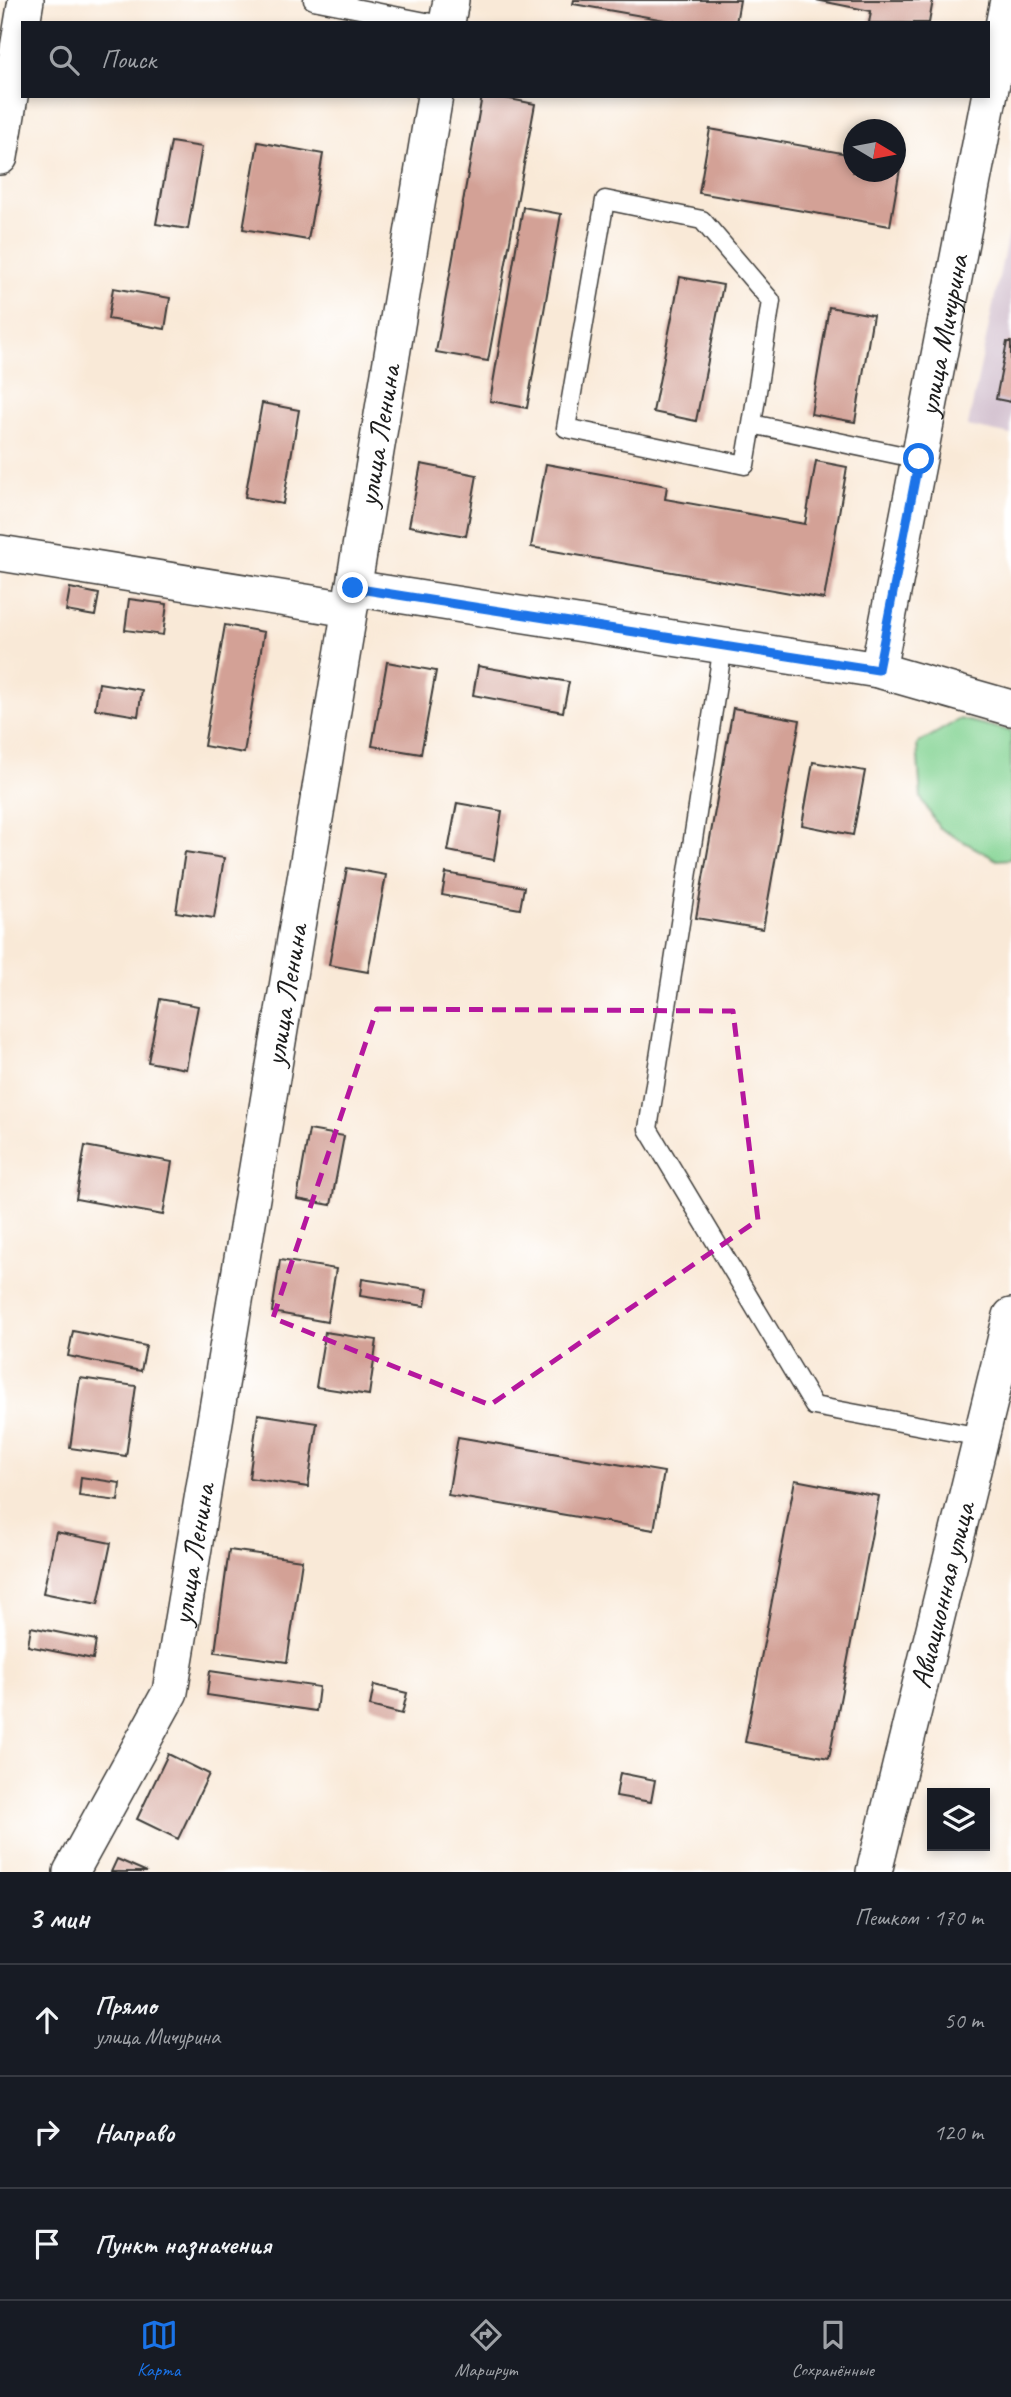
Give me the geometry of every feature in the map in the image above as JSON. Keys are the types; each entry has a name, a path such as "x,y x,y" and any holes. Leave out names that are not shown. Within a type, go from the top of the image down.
{"street":[{"path":"23,21 26,0"},
{"path":"447,21 451,0"},
{"name":"улица Мичурина","path":"990,89 1007,0"},
{"path":"0,157 21,30"},
{"name":"улица Ленина","path":"71,1872 170,1692 435,98"},
{"name":"улица Мичурина","path":"878,670 988,98"},
{"path":"0,553 723,646 878,670 1011,708"},
{"name":"Авиационная улица","path":"874,1872 1011,1317"}],"lane":[{"path":"313,0 421,21"},
{"path":"605,200 702,220 771,301 752,424 745,465 566,428 605,200"},
{"path":"752,424 919,459"},
{"path":"723,646 648,1129 814,1406 981,1437"}],"highlighted area":[{"path":"377,1009 733,1011 758,1220 490,1405 273,1318"}],"shaded area":[{"path":"1011,219 1011,435 968,426"}],"green space":[{"path":"960,719 1011,731 1011,859 997,860 939,828 921,798 917,744"}],"building":[{"path":"574,0 740,0 736,21 671,21 573,4"},
{"path":"816,0 933,0 929,21 869,21 871,11"},
{"path":"482,98 505,98 535,104 488,361 436,352"},
{"path":"710,129 843,153 843,182 898,182 890,226 699,193"},
{"path":"171,142 202,147 188,229 156,224"},
{"path":"258,142 323,154 308,240 243,229"},
{"path":"523,207 561,214 527,408 490,401"},
{"path":"680,277 723,285 696,421 653,412"},
{"path":"113,288 170,298 165,329 108,319"},
{"path":"829,307 873,315 855,422 811,414"},
{"path":"1007,342 1011,342 1011,402 996,399"},
{"path":"262,403 299,410 283,504 245,497"},
{"path":"816,461 847,467 824,599 531,547 546,464 667,486 665,499 805,524"},
{"path":"421,464 477,475 466,536 409,526"},
{"path":"70,588 99,594 95,616 66,611"},
{"path":"129,599 167,604 163,635 125,630"},
{"path":"225,625 264,632 244,753 204,746"},
{"path":"387,662 436,671 421,754 372,746"},
{"path":"478,666 569,682 563,712 473,695"},
{"path":"99,683 142,690 138,716 95,709"},
{"path":"733,708 800,720 763,929 696,918"},
{"path":"813,762 865,771 853,835 802,825"},
{"path":"457,803 502,811 494,860 448,851"},
{"path":"185,852 224,858 214,918 176,912"},
{"path":"347,868 386,875 368,972 329,965"},
{"path":"446,873 524,887 520,909 442,895"},
{"path":"160,999 198,1006 186,1069 148,1062"},
{"path":"309,1130 344,1136 331,1205 297,1199"},
{"path":"85,1146 172,1162 163,1215 76,1199"},
{"path":"280,1260 336,1269 327,1322 272,1312"},
{"path":"362,1279 428,1289 425,1306 360,1296"},
{"path":"73,1331 146,1346 141,1371 68,1356"},
{"path":"325,1332 377,1340 369,1395 316,1387"},
{"path":"80,1378 136,1386 126,1456 70,1448"},
{"path":"258,1414 317,1423 308,1487 249,1478"},
{"path":"458,1437 664,1472 654,1530 448,1495"},
{"path":"81,1477 120,1483 118,1501 79,1496"},
{"path":"795,1480 879,1496 829,1758 745,1742"},
{"path":"56,1532 111,1543 98,1604 43,1593"},
{"path":"229,1550 302,1560 287,1662 215,1652"},
{"path":"31,1627 96,1640 93,1659 28,1646"},
{"path":"210,1671 319,1687 316,1711 207,1695"},
{"path":"374,1685 407,1693 402,1714 370,1706"},
{"path":"168,1754 209,1774 178,1839 137,1819"},
{"path":"620,1773 655,1780 651,1802 616,1796"},
{"path":"117,1859 147,1872 111,1872"}],"route":[{"path":"353,588 878,670 919,459"}]}
